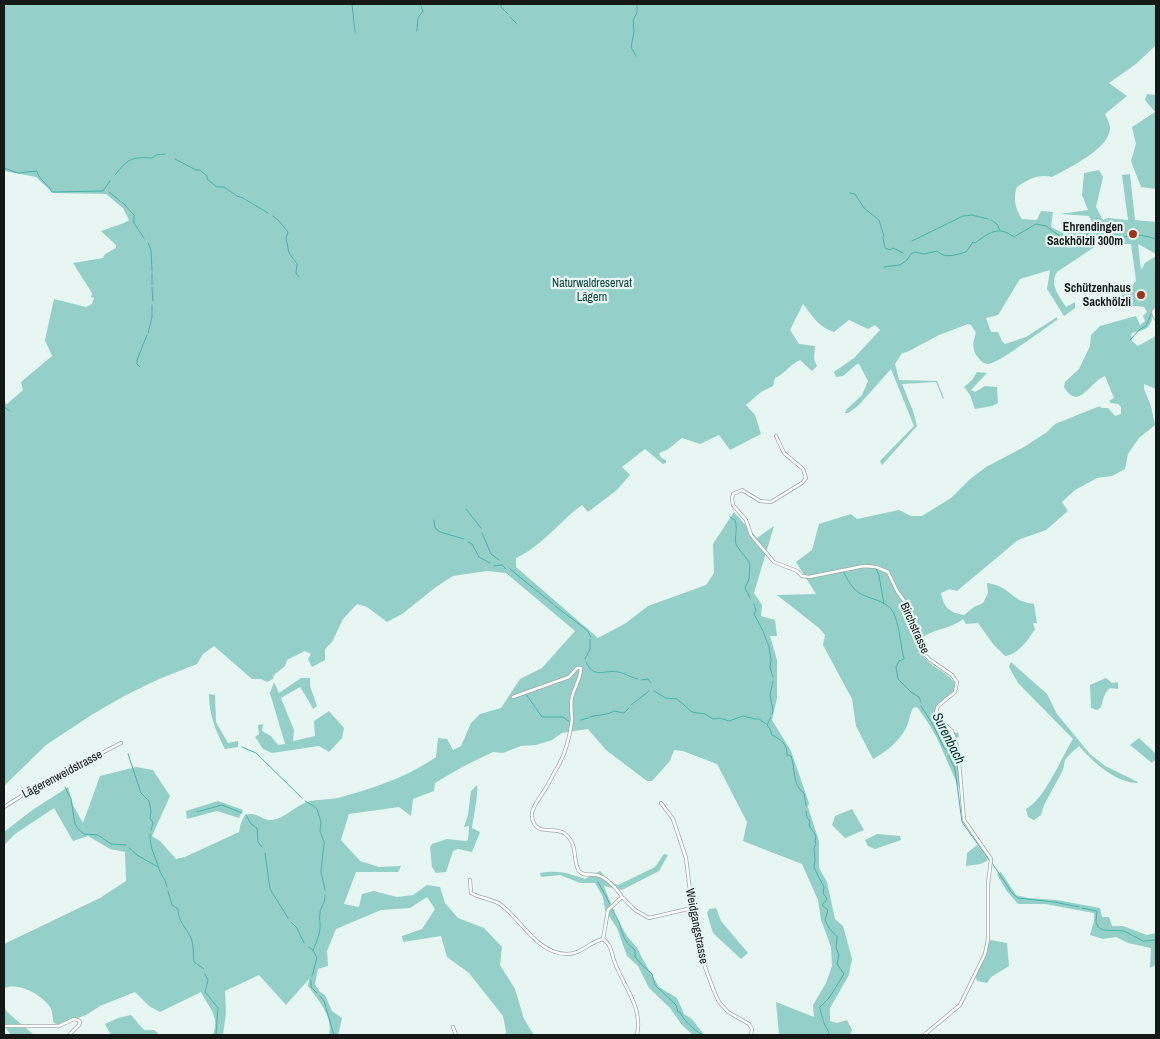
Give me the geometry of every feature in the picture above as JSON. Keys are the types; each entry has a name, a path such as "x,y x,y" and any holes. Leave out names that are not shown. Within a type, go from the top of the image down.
{"street":[{"path":"1156,308 1153,312 1156,319"},
{"name":"Birchstrasse","path":"776,436 786,455 805,471 805,480 773,501 762,502 742,490 733,494 732,502 746,520 751,535 774,562 802,576 817,576 864,566 876,567 886,571 891,576 897,591 907,606 909,618 917,633 924,654 956,681 957,689 938,706 936,712 939,718 952,731 958,750 964,820 991,859 988,884 987,946 982,962 958,1008 925,1035"},
{"path":"513,697 569,677 577,668 581,668 581,674 572,696 570,728 562,758 544,792 533,807 532,818 538,828 558,830 568,837 574,848 580,872 600,876 618,891 634,910 649,918 692,908"},
{"name":"Lägerenweidstrasse","path":"4,808 30,790 120,743"},
{"name":"Weidgangstrasse","path":"661,803 673,819 686,858 692,908 697,924 702,959 714,991 719,1002 730,1014 750,1024 752,1029 750,1035"},
{"path":"470,880 471,893 500,904 530,936 555,951 566,954 576,953 595,942 603,940"},
{"path":"603,940 608,910 622,897"},
{"path":"603,940 610,946 615,964 634,1000 638,1017 637,1035"},
{"path":"4,1026 59,1026 74,1019 78,1020 79,1024 69,1035"},
{"path":"453,1027 456,1035"}],"green space":[{"name":"Naturwaldreservat Lägern","path":"4,4 1156,4 1156,45 1136,64 1109,83 1127,96 1105,114 1110,128 1108,136 1103,143 1087,157 1052,177 1038,177 1021,184 1017,187 1015,199 1016,208 1022,219 1037,220 1041,211 1053,212 1051,227 1065,234 1094,226 1089,216 1060,214 1088,210 1082,195 1084,173 1099,170 1103,177 1096,207 1103,220 1108,218 1128,220 1122,175 1130,174 1135,220 1156,222 1156,254 1138,244 1141,270 1145,263 1156,256 1156,308 1149,326 1131,334 1132,341 1138,346 1156,336 1156,389 1144,384 1155,425 1139,438 1128,454 1125,469 1112,476 1097,478 1075,490 1062,502 1068,511 1046,530 1018,540 957,591 950,589 941,593 948,609 964,615 983,603 988,593 987,583 994,584 1022,601 1034,604 1037,623 1033,623 1035,629 1023,646 1010,655 1005,656 993,644 978,623 966,624 963,619 928,634 918,642 920,650 928,661 955,683 953,694 939,706 938,716 944,725 956,733 958,732 961,787 959,788 937,738 917,707 913,708 907,726 897,741 873,759 856,726 852,699 823,645 825,635 819,628 777,595 816,594 796,562 812,550 819,524 851,514 857,519 899,510 911,516 922,516 951,498 969,480 986,467 1024,447 1047,432 1055,424 1100,406 1101,408 1108,408 1115,416 1121,414 1121,407 1109,401 1114,398 1105,376 1080,396 1075,397 1069,394 1064,387 1065,382 1079,369 1090,346 1091,335 1100,326 1136,316 1140,325 1145,321 1143,316 1147,312 1144,307 1118,304 1116,301 1136,281 1131,244 1099,244 1057,272 1054,286 1058,295 1066,307 1075,302 1075,308 1064,316 1047,289 1050,270 1020,279 998,315 986,318 991,332 998,332 1005,344 1026,337 1057,317 1057,320 1012,352 994,362 984,363 976,355 973,344 976,333 971,325 968,324 939,335 902,353 895,364 899,380 937,381 944,398 936,382 902,384 917,426 882,465 880,461 914,426 891,369 858,406 848,413 845,413 846,410 862,395 868,381 859,364 843,376 836,377 834,372 854,358 880,330 875,325 868,329 849,320 834,332 820,324 803,304 790,330 799,344 815,346 814,359 817,366 812,371 800,360 796,362 775,378 773,386 761,392 746,405 755,415 761,434 730,450 719,435 700,444 682,438 667,450 659,453 661,458 666,460 666,463 663,464 645,449 622,467 630,475 617,490 588,512 582,505 542,541 516,558 516,567 598,638 626,623 648,606 706,585 714,573 713,544 734,512 757,538 774,526 754,593 762,605 761,616 775,620 777,636 770,636 777,660 777,698 772,720 791,751 809,803 808,807 819,841 819,868 827,882 835,919 843,926 852,959 849,975 830,1008 830,1021 837,1023 847,1020 852,1030 850,1035 779,1035 776,1002 814,1017 813,1005 826,983 832,966 831,947 821,920 818,900 802,864 743,841 747,822 717,764 683,751 674,750 670,761 652,781 647,781 606,750 588,729 562,733 552,740 536,745 521,746 503,753 493,752 462,767 435,783 434,791 413,799 411,816 399,807 349,814 341,840 360,861 379,867 401,866 398,872 356,872 344,904 359,907 362,894 374,891 397,897 413,895 427,885 440,887 445,903 458,918 484,928 502,947 500,965 515,989 524,1019 534,1035 505,1035 503,1016 469,973 447,957 441,936 403,942 402,936 422,929 435,909 427,897 410,908 381,910 336,929 327,951 328,966 318,969 315,984 320,992 325,995 332,1011 342,1018 338,1035 329,1035 330,1028 327,1015 321,1003 308,986 309,979 286,1005 259,975 225,991 226,1013 223,1035 213,1035 215,1028 214,1017 201,992 160,1012 149,1006 135,992 100,1006 86,1015 59,1025 54,1023 52,1010 41,998 23,988 4,988 4,944 100,898 126,881 125,852 110,849 88,836 73,841 54,808 15,834 4,845 4,832 31,811 68,787 73,805 83,823 100,776 136,767 153,770 170,796 152,836 160,841 176,859 185,857 239,832 245,815 253,814 267,820 280,818 307,802 338,798 389,782 414,771 436,757 438,738 447,739 453,750 461,746 471,723 480,714 501,708 520,679 542,668 575,631 506,573 487,571 453,576 402,614 387,622 367,607 357,604 343,619 332,642 325,649 325,660 312,667 308,659 311,654 305,651 287,660 285,666 274,675 273,679 267,682 261,679 252,679 214,646 203,654 197,664 126,695 46,745 4,786 4,402 7,404 23,390 21,382 52,356 45,340 54,299 86,307 92,304 94,298 91,297 92,293 73,263 103,258 105,254 116,248 116,245 101,231 129,220 123,208 106,194 53,193 36,177 4,171"},
{"path":"1147,94 1156,95 1156,189 1141,187 1131,161 1136,144 1132,127 1155,112 1145,100"},
{"path":"977,372 987,373 971,390 975,392 985,386 997,387 998,403 975,409 970,395 964,387"},
{"path":"1011,662 1047,694 1057,714 1090,754 1105,766 1138,782 1129,782 1113,776 1091,759 1079,746 1065,760 1063,770 1044,805 1041,815 1034,820 1028,817 1026,809 1040,797 1073,739 1018,683 1009,667"},
{"path":"301,678 310,678 310,686 317,706 313,709 300,687 281,698 294,730 293,741 315,736 314,721 329,711 344,728 342,738 329,752 319,746 272,753 263,749 255,737 259,734 258,725 263,724 262,731 271,736 278,745 285,744 270,693 274,682 279,693"},
{"path":"1106,678 1112,683 1118,682 1118,689 1110,688 1105,694 1101,707 1097,710 1091,708 1090,685"},
{"path":"209,694 215,695 216,722 228,743 238,741 238,747 225,749 214,723 210,709"},
{"path":"1139,738 1156,754 1156,759 1152,763 1130,745"},
{"path":"477,785 477,799 472,828 480,832 472,852 458,849 453,851 446,872 436,873 432,867 430,847 432,844 447,839 468,840 469,826 464,827 468,815 471,791"},
{"path":"218,801 243,810 239,818 217,811 187,819 186,811"},
{"path":"852,809 864,830 845,838 832,825 835,816"},
{"path":"877,834 900,836 901,840 875,849 868,846 865,840"},
{"path":"977,845 987,858 987,861 966,866 967,853"},
{"path":"664,854 668,855 659,871 622,890 604,886 616,917 627,936 638,949 659,987 677,998 684,1014 692,1019 704,1035 693,1035 682,1025 670,1008 649,988 638,966 627,956 617,928 605,910 603,897 595,883 580,883 560,875 541,877 540,873 563,873 585,879 600,871 611,882 618,885 655,867"},
{"path":"1001,872 1016,895 1100,908 1102,917 1109,917 1112,926 1123,926 1147,935 1156,933 1156,965 1150,968 1151,948 1128,943 1116,937 1103,939 1090,935 1094,913 1045,904 1018,904 1006,890 997,874"},
{"path":"716,908 721,921 748,953 741,959 713,933 707,913 709,909"},
{"path":"991,940 1007,943 1009,966 991,977 987,983 977,981 975,974"},
{"path":"4,1006 7,1012 34,1035 11,1035 4,1026"},
{"path":"131,1015 144,1030 154,1030 160,1035 111,1035 105,1024"}],"waterway":[{"path":"352,4 355,32"},
{"path":"501,4 501,7 508,14"},
{"path":"636,56 631,47 634,32 633,20 637,13 637,4"},
{"path":"417,31 418,18 423,11 421,6"},
{"path":"510,17 517,24"},
{"path":"115,175 123,165 135,158 152,158 156,155 165,154"},
{"path":"175,159 196,170 200,170 217,187 224,187 268,213"},
{"path":"4,168 18,173 37,171 39,177 52,192 103,191 110,181"},
{"path":"109,192 120,201"},
{"path":"850,193 855,194 864,208 879,220 884,236 885,248 890,250 893,248 903,253"},
{"path":"122,202 134,215 134,223 144,238"},
{"path":"912,241 963,216 972,215 988,219"},
{"path":"273,216 288,232 286,238 289,253 297,264 296,273 299,277"},
{"path":"991,220 997,224 1000,230"},
{"path":"884,267 900,265 915,252 924,254 937,251 950,256 966,252 973,242 975,243 994,232 1003,231 1014,237 1036,224 1046,226 1061,237 1086,235 1095,230 1117,239 1136,235 1156,239"},
{"path":"148,243 151,250 152,271"},
{"path":"152,273 152,285"},
{"path":"152,287 153,301"},
{"path":"148,333 152,317 152,305"},
{"path":"1130,340 1140,329 1146,326 1151,314"},
{"path":"140,367 137,364 137,360 147,335"},
{"path":"4,407 10,411"},
{"path":"466,509 481,528"},
{"path":"730,517 736,523 736,544 750,564 749,579 745,588 750,598"},
{"path":"434,520 435,528 440,532 464,539"},
{"path":"482,533 491,554 499,560"},
{"path":"468,542 472,544 479,557 490,563"},
{"path":"494,566 502,565 506,569"},
{"path":"510,569 553,604"},
{"name":"Surenbach","path":"876,569 879,575 884,604"},
{"name":"Surenbach","path":"843,571 852,586 859,593 888,606 894,614 904,659 899,661 896,667 898,679 919,697 921,702"},
{"path":"754,604 756,610 754,614 769,647 770,668 773,677"},
{"path":"555,606 587,630 591,637"},
{"path":"585,659 590,649 590,639"},
{"path":"586,662 596,672 613,671 638,679"},
{"path":"641,680 648,679 651,683"},
{"path":"772,714 770,695 773,681"},
{"path":"631,705 649,691"},
{"path":"654,691 666,698 677,699 692,712 705,714 713,719 720,718 729,721 743,716 759,719 766,724"},
{"path":"526,694 542,717 563,717 570,722"},
{"name":"Surenbach","path":"921,706 944,748 950,753 949,757 955,769 962,822 989,860"},
{"path":"590,717 614,711 624,713 629,708"},
{"path":"771,717 767,725 772,735 785,745 787,755 791,756 796,781 800,790 804,793 806,806"},
{"path":"581,720 588,718"},
{"path":"242,747 256,753 302,798"},
{"path":"128,754 141,793 149,801 150,818 153,823 151,830"},
{"path":"65,787 71,799 75,824 79,830 84,834 98,835 111,844 126,845"},
{"path":"305,801 317,809 321,822 320,831 324,842 321,872 325,890"},
{"path":"197,812 222,805 242,813"},
{"path":"806,811 810,822 809,825 816,836 814,868 824,887 823,893 827,899 822,905 828,910 825,920 837,937 836,948 839,955 837,964 844,974 829,998 820,1007 829,1035"},
{"path":"246,815 251,824 257,828 258,842 262,847"},
{"path":"150,834 152,849 167,887"},
{"path":"129,848 158,867"},
{"path":"265,853 270,889 288,918"},
{"name":"Surenbach","path":"992,863 1012,893 1018,898 1079,907"},
{"path":"598,882 610,904"},
{"path":"168,891 172,905 178,909 181,921 191,938 194,962 204,969"},
{"path":"313,950 319,933 320,912 325,895"},
{"path":"612,908 626,940 635,950 635,957 652,974 655,985 676,1005 678,1012 680,1012 686,1022 703,1035"},
{"name":"Surenbach","path":"1082,908 1097,911 1096,922 1098,927 1103,930 1124,931 1143,941 1156,940"},
{"path":"291,922 297,928 304,943"},
{"path":"309,947 317,958 312,976"},
{"path":"205,974 208,980 205,992 218,1008 216,1035"},
{"path":"311,980 311,987 317,993"},
{"path":"320,996 324,1001 334,1035"}],"place":[{"name":"Ehrendingen Sackhölzli 300m","path":"1133,234"},
{"name":"Schützenhaus Sackhölzli","path":"1141,295"}]}
